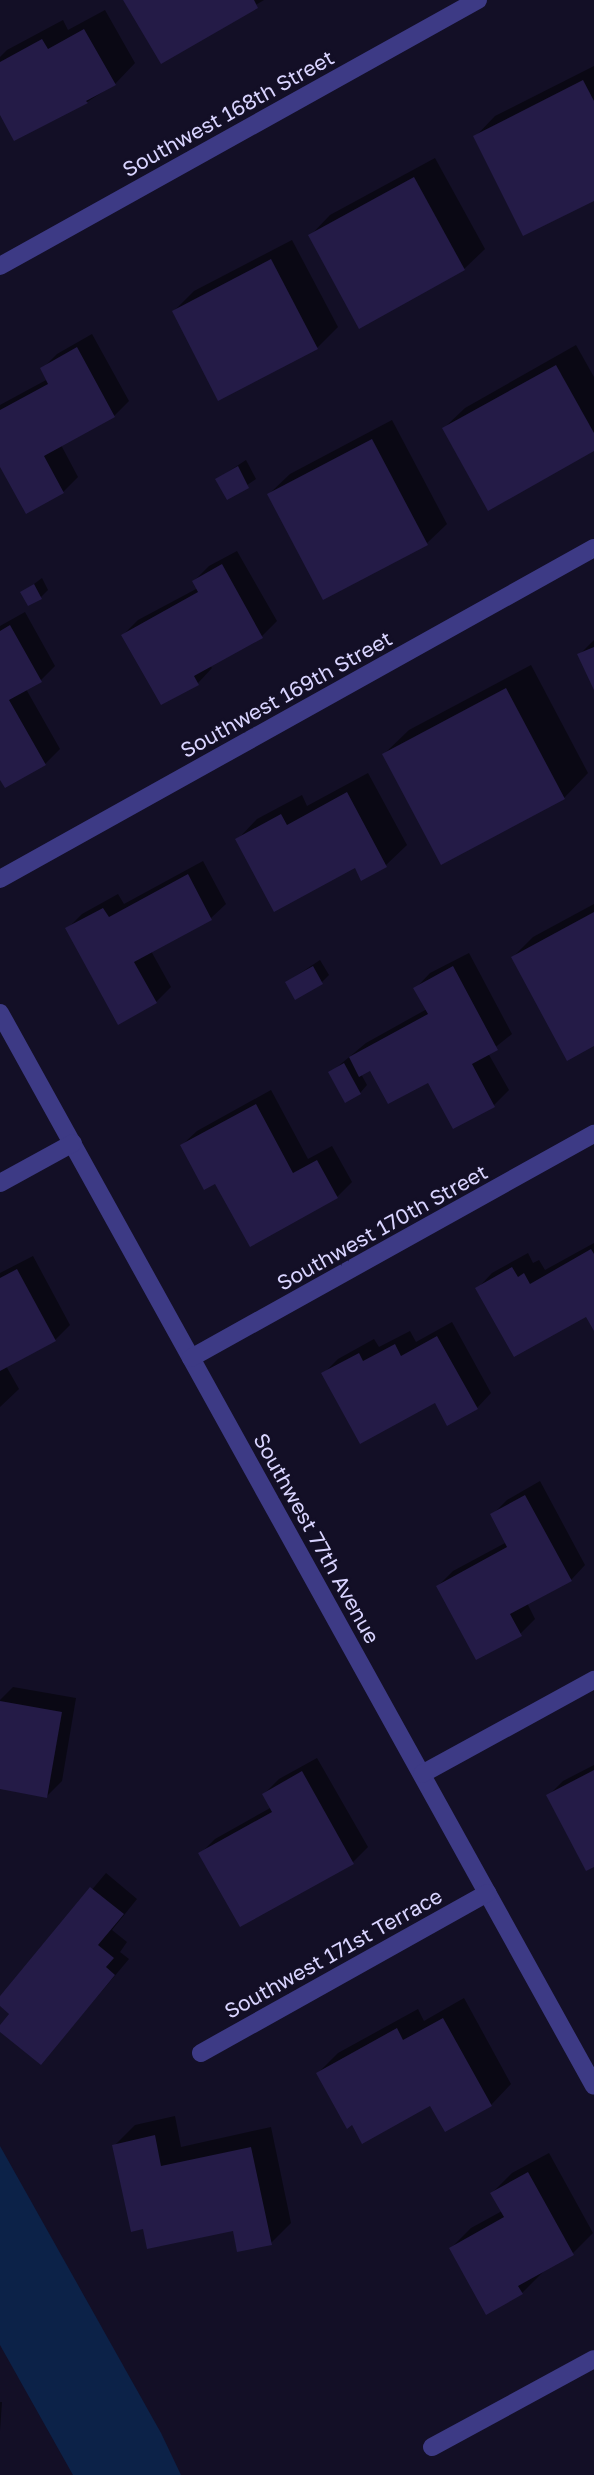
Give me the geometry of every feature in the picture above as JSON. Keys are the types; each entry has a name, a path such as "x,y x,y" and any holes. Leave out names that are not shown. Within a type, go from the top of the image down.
{"street":[{"name":"Southwest 168th Street","path":"0,266 478,0"},
{"name":"Southwest 169th Street","path":"0,879 594,548"},
{"name":"Southwest 77th Avenue","path":"0,1013 594,2087"},
{"name":"Southwest 170th Street","path":"191,1358 594,1135"},
{"path":"0,1183 73,1143"},
{"path":"422,1774 594,1680"},
{"name":"Southwest 171st Terrace","path":"201,2053 487,1893"},
{"path":"432,2447 594,2359"}],"water":[{"path":"0,2146 161,2433 181,2475 73,2475 0,2345"}],"building":[{"path":"123,0 254,0 258,8 161,64"},
{"path":"84,29 116,85 86,101 88,103 14,141 0,115 0,62 42,39 48,49"},
{"path":"583,80 594,101 594,201 523,236 473,136"},
{"path":"414,177 465,270 359,329 308,235"},
{"path":"271,259 318,349 218,401 172,311"},
{"path":"77,347 115,417 44,456 64,493 26,514 0,467 0,410 48,384 40,368"},
{"path":"556,365 594,433 594,451 488,511 442,428"},
{"path":"372,439 428,545 323,600 267,494"},
{"path":"238,466 249,488 227,500 215,479"},
{"path":"222,564 263,638 194,676 199,685 161,705 121,635 198,592 192,581"},
{"path":"34,584 42,599 28,606 20,592"},
{"path":"10,625 42,682 9,700 46,765 5,788 0,780 0,631"},
{"path":"594,647 594,690 577,654"},
{"path":"506,688 565,799 441,865 382,754"},
{"path":"347,792 387,867 361,881 355,868 274,912 235,839 281,814 287,825"},
{"path":"188,874 212,920 134,962 157,1003 118,1025 65,928 103,908 109,917"},
{"path":"594,912 594,1046 567,1061 511,957"},
{"path":"313,966 323,984 295,1000 285,982"},
{"path":"453,966 498,1050 472,1064 495,1107 453,1129 428,1083 388,1104 370,1071 359,1077 349,1057 428,1014 413,988"},
{"path":"344,1063 361,1094 345,1103 328,1072"},
{"path":"256,1104 293,1173 317,1160 338,1198 250,1247 215,1184 204,1190 180,1145"},
{"path":"591,1249 594,1254 594,1331 586,1317 514,1357 475,1288 512,1267 518,1277 524,1273 530,1284"},
{"path":"17,1269 56,1341 0,1371 0,1278"},
{"path":"437,1336 478,1409 447,1426 435,1403 360,1444 321,1373 359,1353 363,1361 395,1344 401,1356"},
{"path":"525,1495 572,1581 510,1614 522,1636 476,1660 436,1586 507,1547 490,1514"},
{"path":"0,1701 62,1712 47,1798 0,1789"},
{"path":"594,1770 594,1867 586,1871 546,1795"},
{"path":"302,1771 354,1864 240,1927 198,1853 272,1812 262,1794"},
{"path":"90,1887 124,1914 98,1945 114,1958 106,1967 115,1975 41,2065 0,2032 0,2025 9,2014 0,2006 0,1996"},
{"path":"443,2018 492,2106 445,2132 430,2106 362,2144 352,2125 347,2129 316,2073 397,2028 403,2040"},
{"path":"155,2135 161,2166 251,2147 272,2245 237,2252 233,2231 147,2249 143,2229 131,2232 112,2145"},
{"path":"528,2172 574,2255 518,2286 523,2294 486,2315 449,2248 504,2217 490,2193"}]}
